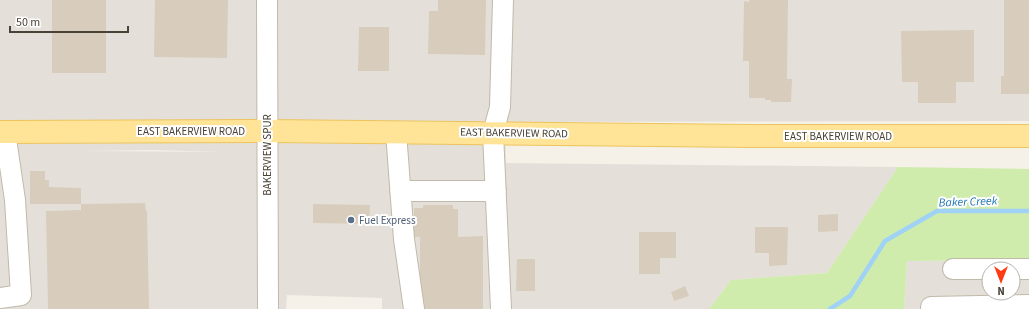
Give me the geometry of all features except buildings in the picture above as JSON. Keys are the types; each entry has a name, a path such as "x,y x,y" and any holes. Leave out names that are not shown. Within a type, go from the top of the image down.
{"main road":[{"name":"EAST BAKERVIEW ROAD","path":"2,132 267,131 752,136 1029,136"}],"street":[{"name":"BAKERVIEW SPUR","path":"267,0 268,309"},
{"path":"501,309 493,133 500,107 503,0"},
{"path":"0,298 21,302 15,200 2,132"},
{"path":"396,132 404,239 414,309"},
{"path":"400,190 496,190"},
{"path":"953,269 1029,269"},
{"path":"931,306 1029,306"}],"shaded area":[{"path":"0,0 1029,0 1029,121 505,122 506,163 898,167 827,273 731,280 709,309 382,309 382,298 287,295 286,309 0,309","holes":["153,150 222,152 84,151"]},
{"path":"1029,260 1029,309 904,309 907,261"}],"green space":[{"path":"898,167 1029,169 1029,260 907,261 904,309 709,309 731,280 827,273"}],"waterway":[{"name":"Baker Creek","path":"830,309 850,296 885,241 937,211 1029,211"}],"place":[{"name":"Fuel Express","path":"351,220"}]}
